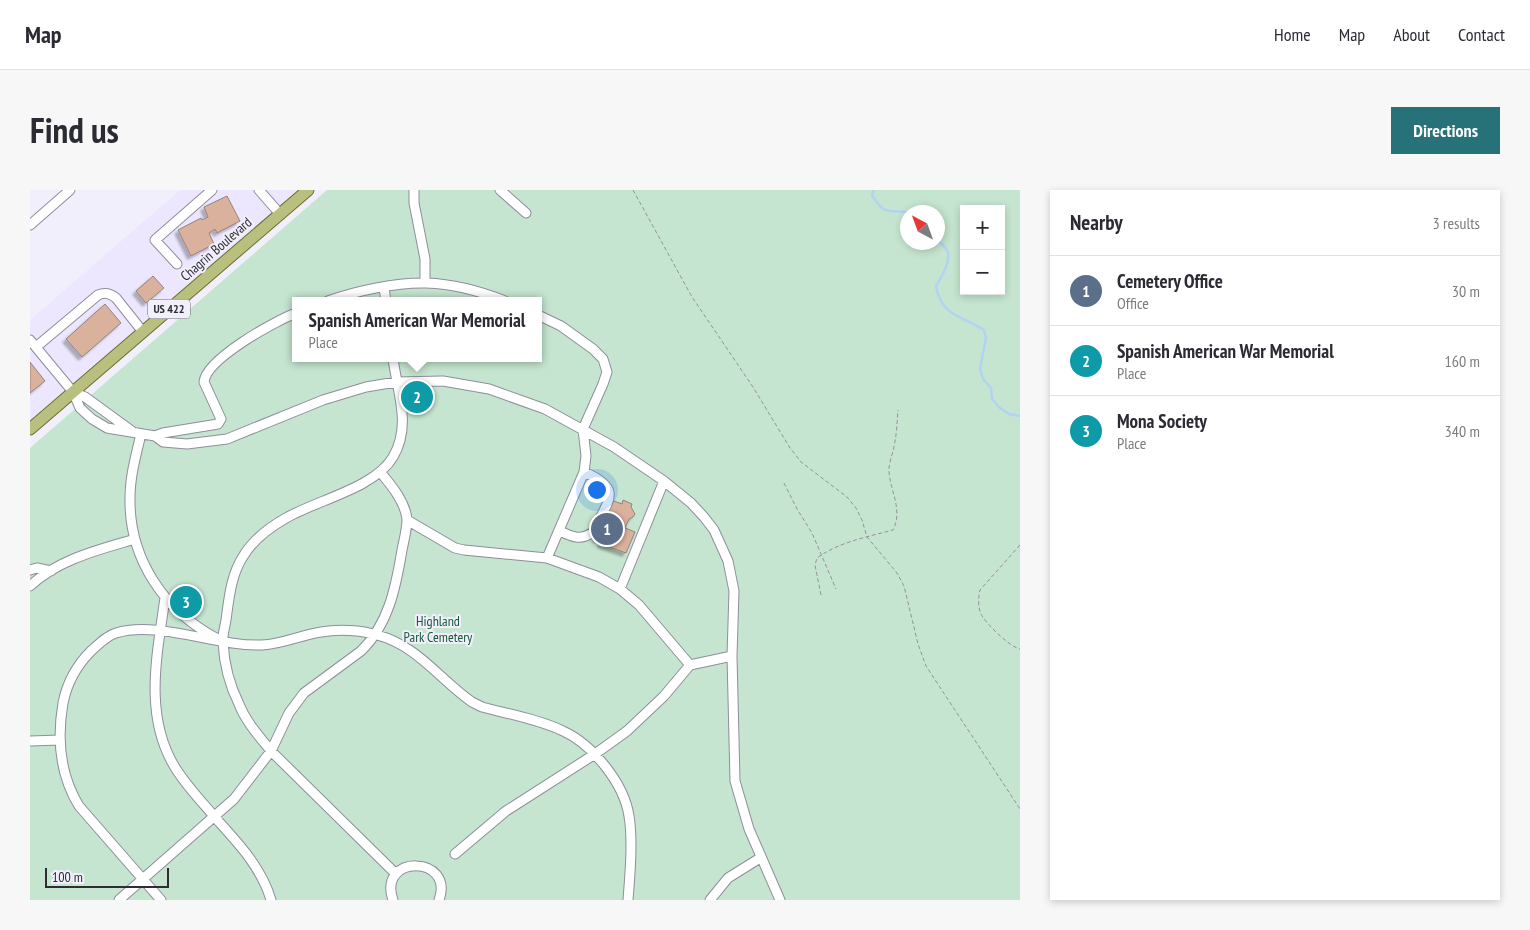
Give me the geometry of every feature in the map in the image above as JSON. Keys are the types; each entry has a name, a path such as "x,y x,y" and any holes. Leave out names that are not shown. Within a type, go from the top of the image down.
{"main road":[{"name":"Chagrin Boulevard","path":"30,429 308,190"}],"street":[{"path":"30,225 70,190"},
{"path":"177,264 155,240 212,190"},
{"path":"259,190 280,214"},
{"path":"414,190 414,203 424,259 425,283"},
{"path":"500,190 526,213"},
{"path":"341,297 384,288 425,283 471,290 493,297"},
{"path":"384,288 385,297"},
{"path":"143,332 116,298 111,294 104,293 98,295 33,343 73,392 80,408 95,422 118,431 155,436 163,442 173,444 200,443 227,439 323,400 366,387 396,382 442,381 490,389 545,409 614,447 691,503 714,530 728,561 734,591 732,656 735,781 743,812 760,858 780,900"},
{"path":"155,436 218,424 221,419 204,382 205,376 220,360 253,335 274,322 292,315"},
{"path":"542,317 561,326 594,349 603,359 607,372 583,429 586,456 584,472 547,558"},
{"path":"394,362 396,382 400,393 403,430 396,452 381,473 286,518 256,540 244,555 235,574 223,641 232,688 248,722 271,751 396,874"},
{"path":"73,392 85,397 137,433"},
{"path":"137,433 130,499 135,539 143,564 165,598 186,619 223,641"},
{"path":"560,531 578,538 589,535 593,532 608,499 609,490 606,484 584,472"},
{"path":"119,900 215,817 239,792 271,751 289,713 304,693 361,651 382,624 389,608 398,573 407,520 404,506 381,473"},
{"path":"620,590 664,482"},
{"path":"407,520 455,548 547,558 599,577 639,604 690,666"},
{"path":"30,586 69,560 135,539"},
{"path":"30,570 37,568 51,571"},
{"path":"165,598 155,685 155,703 157,722 166,750 176,769 250,859 264,882 271,900"},
{"path":"161,900 90,820 74,798 66,776 60,740 62,709 74,672 102,640 114,634 132,631 161,631 260,645 289,641 321,632 343,631 375,634 398,643 413,652 472,702 482,707 563,731 595,754 616,783 626,803 629,816 630,864 628,900"},
{"path":"455,854 506,811 595,754 627,731 646,714 690,666 732,656"},
{"path":"30,741 60,740"},
{"path":"710,900 728,878 760,858"},
{"path":"393,900 391,887 396,874 402,869 416,864 430,869 439,880 441,887 438,900"}],"path":[{"path":"633,190 692,297 753,387 782,437 801,462 847,497 856,508 867,537 887,559 904,586 918,644 926,666 1020,809"},
{"path":"821,595 816,565 817,558 848,542 893,530 895,526 895,494 889,470 895,442 898,410"},
{"path":"784,483 812,533 836,589"},
{"path":"1020,546 980,590 979,597 980,612 983,618 1011,646 1020,649"}],"shaded area":[{"path":"180,190 308,190 30,429 30,320"}],"green space":[{"name":"Highland Park Cemetery","path":"327,190 1020,190 1020,900 30,900 30,448"}],"building":[{"path":"227,196 240,221 217,233 215,229 209,233 214,244 191,256 178,230 201,218 202,220 208,217 204,207"},
{"path":"153,276 164,288 146,303 136,291"},
{"path":"105,304 121,323 82,357 66,339"},
{"path":"30,362 45,381 30,393"},
{"path":"611,500 622,504 623,500 632,504 631,507 635,514 629,519 625,528 635,532 626,553 601,544 602,540 596,538 601,522 603,522 609,510"}],"waterway":[{"path":"874,190 872,195 880,206 887,211 900,212"},
{"path":"945,248 948,258 936,286 939,296 948,310 984,330 986,338 980,369 983,379 991,388 992,399 1000,408 1009,414 1020,416"}],"place":[{"name":"Spanish American War Memorial","path":"417,397"},
{"name":"Cemetery Office","path":"607,529"},
{"name":"Mona Society","path":"186,602"}]}
